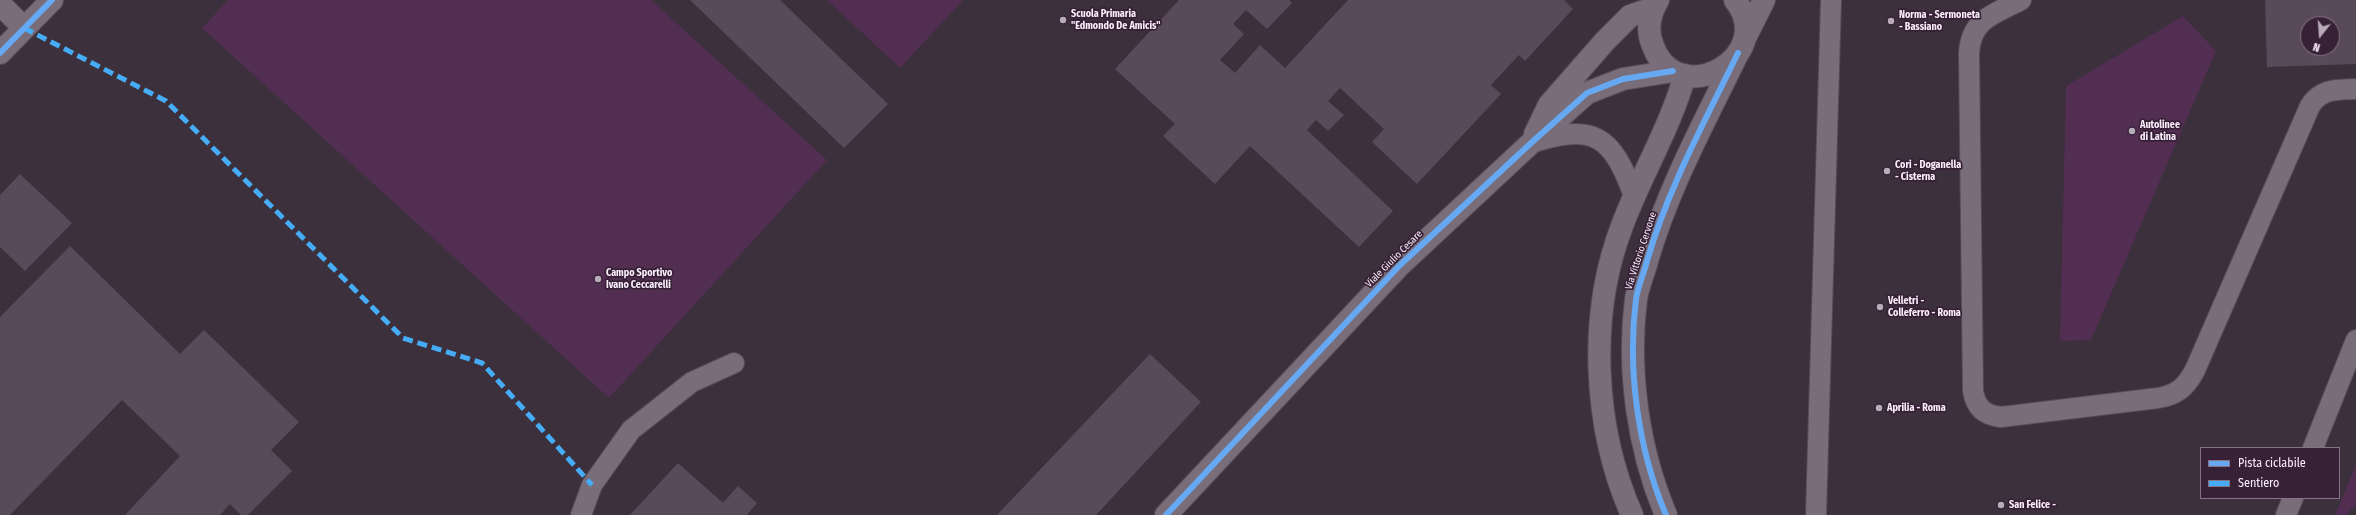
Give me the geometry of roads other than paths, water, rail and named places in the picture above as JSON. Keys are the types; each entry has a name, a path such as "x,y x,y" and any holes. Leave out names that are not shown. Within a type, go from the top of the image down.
{"street":[{"path":"0,53 52,0"},
{"path":"1735,0 1740,7 1745,22 1742,46"},
{"path":"1742,46 1764,0"},
{"path":"0,4 24,28"},
{"path":"1632,515 1621,490 1611,451 1599,368 1602,310 1610,258 1634,196 1664,131 1679,73 1662,64 1650,38 1649,23 1655,4"},
{"name":"Viale Giulio Cesare","path":"1531,143 1549,105 1606,41 1630,16 1655,4"},
{"name":"Viale Giulio Cesare","path":"1166,515 1399,266 1587,93 1622,79 1679,73 1700,77 1715,73 1728,65 1742,46"},
{"name":"Via Vittorio Cervone","path":"1666,515 1656,493 1643,449 1636,394 1634,343 1636,298 1651,246 1667,202 1742,46"}],"lane":[{"path":"1816,515 1831,0"},
{"path":"2021,0 1980,22 1973,32 1969,53 1973,391 1975,402 1981,410 1990,416 2001,417 2158,398 2171,396 2181,390 2195,370 2310,106 2316,97 2324,92 2356,89"},
{"path":"1531,143 1556,135 1573,134 1591,136 1601,141 1616,154 1634,196"},
{"path":"2313,447 2356,340"},
{"path":"581,515 592,485 631,430 692,382 734,363"},
{"path":"2286,515 2293,499"}],"place":[{"name":"Scuola Primaria \"Edmondo De Amicis\"","path":"1063,20"},
{"name":"Norma - Sermoneta - Bassiano","path":"1891,21"},
{"name":"Autolinee di Latina","path":"2132,131"},
{"name":"Cori - Doganella - Cisterna","path":"1887,171"},
{"name":"Campo Sportivo Ivano Ceccarelli","path":"598,279"},
{"name":"Velletri - Colleferro - Roma","path":"1880,307"},
{"name":"Aprilia - Roma","path":"1879,408"},
{"name":"San Felice -","path":"2001,505"}]}
